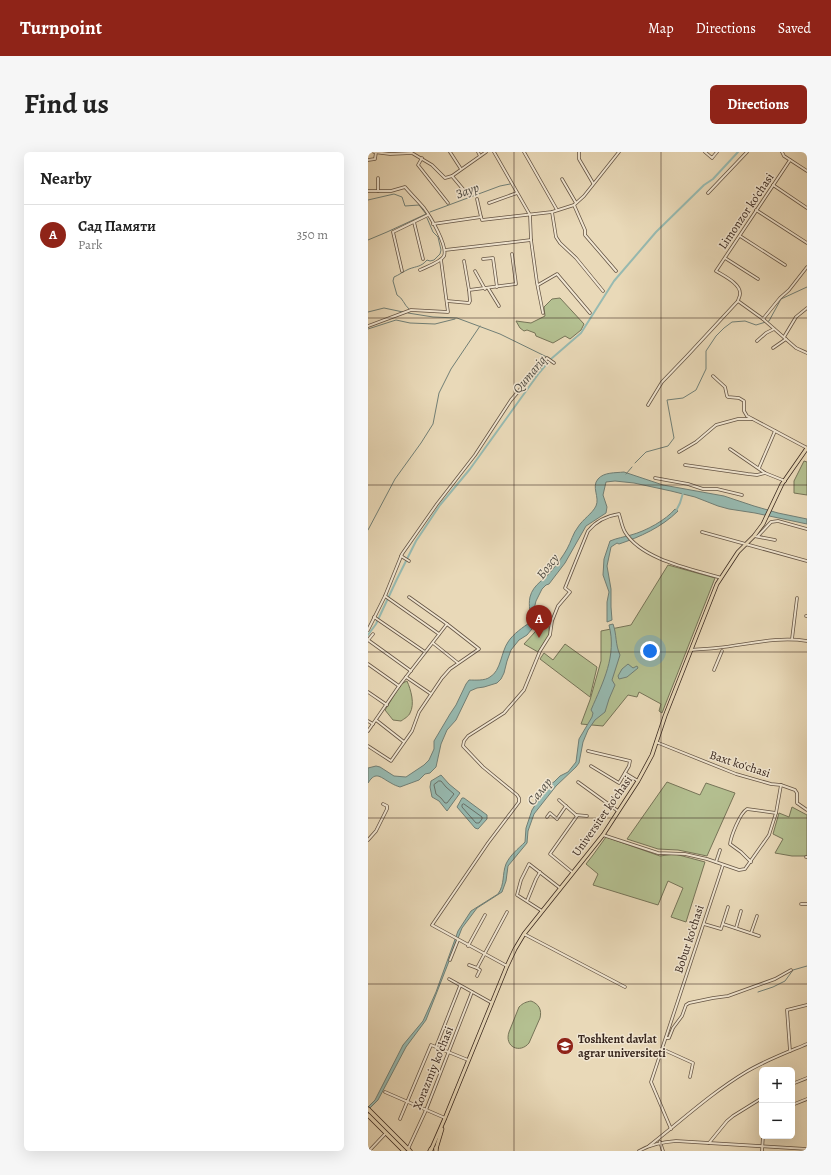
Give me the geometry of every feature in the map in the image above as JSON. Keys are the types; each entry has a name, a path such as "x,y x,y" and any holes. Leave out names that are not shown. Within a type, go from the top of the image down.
{"highway":[{"path":"368,1113 407,1150"},
{"path":"368,1113 386,1133 407,1150"}],"main road":[{"path":"785,480 807,448"},
{"name":"Universitet ko'chasi","path":"433,1150 515,949 524,934 603,835 638,781 652,755 712,595 738,552 754,536 765,520 785,480"}],"street":[{"path":"368,160 375,159 375,152 412,152 432,165 445,178 452,176 486,152"},
{"path":"450,152 461,169"},
{"path":"478,152 480,156"},
{"path":"494,152 530,215 531,240 543,313"},
{"path":"524,152 558,210"},
{"path":"579,152 579,159 594,183"},
{"path":"477,199 482,220 552,212 574,205 584,196 619,152"},
{"path":"705,152 712,158 717,152"},
{"path":"708,193 747,152"},
{"path":"782,152 784,156 807,171"},
{"path":"422,158 418,165 448,203"},
{"name":"Limonzor ko'chasi","path":"738,301 740,294 739,289 736,285 716,271 790,160"},
{"path":"452,176 468,195"},
{"path":"378,178 378,191"},
{"path":"562,179 576,203"},
{"path":"773,186 807,208"},
{"path":"368,191 392,191 405,187 425,209 441,236 445,250 441,260 420,270"},
{"path":"489,203 517,193"},
{"path":"574,205 585,230 585,235 616,271"},
{"path":"756,210 807,243"},
{"path":"552,212 556,237 560,243 576,258 603,291"},
{"path":"402,271 393,232 428,215"},
{"path":"433,224 481,217"},
{"path":"414,222 424,259"},
{"path":"740,236 785,265"},
{"path":"445,250 531,240"},
{"path":"469,290 487,289 516,284 512,254"},
{"path":"483,259 492,258 497,287"},
{"path":"725,258 758,279"},
{"path":"368,326 411,310 448,312 441,260"},
{"path":"446,302 469,303 470,301 464,261"},
{"path":"763,319 807,267"},
{"path":"475,271 499,306"},
{"path":"538,285 557,274 590,313"},
{"path":"648,405 662,382 738,301 763,319 796,348 807,353"},
{"path":"773,348 785,338 796,317 807,308"},
{"path":"757,341 774,329"},
{"path":"369,629 402,557 437,504 475,455 511,400 547,358 554,363"},
{"path":"713,376 725,387 728,397 739,398 744,401 745,414 807,448"},
{"path":"679,452 696,442 716,425 738,419 753,419"},
{"path":"759,468 774,431"},
{"path":"730,449 765,473 785,480"},
{"path":"685,465 748,474 765,473"},
{"path":"655,478 688,484 703,489 717,489 742,495"},
{"path":"507,966 455,939 432,925 488,843 519,802 517,795 483,767 463,746 464,741 468,736 504,713 524,690 540,651 550,635 552,621 558,606 570,592 565,588 588,532 593,525 603,518 619,514 625,532 632,541 665,562 721,578"},
{"path":"758,536 771,522 774,521 807,529"},
{"path":"702,532 807,561"},
{"path":"754,536 775,540"},
{"path":"402,557 409,561"},
{"path":"385,596 439,634"},
{"path":"368,746 391,761 412,731 419,712 450,669 479,649 409,597"},
{"path":"792,639 797,598"},
{"path":"375,617 425,652"},
{"path":"368,624 369,629"},
{"path":"368,731 399,686 447,624"},
{"path":"373,634 368,640 411,671"},
{"path":"691,650 772,640 792,639 807,641"},
{"path":"433,643 459,663"},
{"path":"714,670 722,651"},
{"path":"368,664 399,686"},
{"path":"406,678 431,694"},
{"path":"368,692 387,705"},
{"path":"376,720 404,742"},
{"path":"368,721 373,724"},
{"name":"Baxt ko'chasi","path":"656,742 736,774 796,790 797,803 807,810"},
{"path":"588,751 630,762 619,783 591,766"},
{"path":"625,773 638,781"},
{"path":"578,782 618,811"},
{"path":"603,835 658,853 685,854 746,870 769,835 776,813 781,785"},
{"path":"559,800 576,814 587,816"},
{"path":"368,840 376,831 387,809 387,806 383,804"},
{"path":"547,817 550,813 557,819 566,806"},
{"path":"751,862 730,844 733,832 742,812 747,809 776,813"},
{"path":"573,873 550,854 577,816 576,814"},
{"path":"716,862 720,850"},
{"path":"542,911 517,894 521,880 529,864 560,888"},
{"name":"Bobur ko'chasi","path":"671,1129 651,1082 723,865"},
{"path":"527,901 540,872"},
{"path":"800,904 807,904"},
{"path":"704,924 721,929 728,907"},
{"path":"477,968 507,912"},
{"path":"736,928 741,912"},
{"path":"468,946 485,915"},
{"path":"751,933 757,916"},
{"path":"723,924 759,936"},
{"path":"524,934 625,987"},
{"path":"450,960 458,940"},
{"path":"468,965 480,970 477,976"},
{"path":"666,1038 670,1038 674,1028 689,1003 728,996 775,978 791,970"},
{"path":"449,979 492,1003"},
{"path":"436,1047 460,986"},
{"name":"Xorazmiy ko'chasi","path":"407,1150 426,1110 472,992"},
{"path":"790,1051 787,1010 807,1005"},
{"path":"649,1146 671,1129 696,1106 746,1072 807,1044"},
{"path":"400,1119 431,1045 469,1060"},
{"path":"662,1049 693,1063 690,1076"},
{"path":"795,1083 807,1078"},
{"path":"385,1092 445,1118"},
{"path":"795,1103 807,1099"},
{"path":"709,1143 727,1121 759,1100"},
{"path":"369,1151 386,1133"},
{"path":"762,1139 762,1151"},
{"path":"639,1151 660,1142 676,1141 807,1149"},
{"path":"660,1142 663,1151"}],"green space":[{"path":"560,298 584,324 581,330 570,339 565,336 553,343 536,336 535,333 527,330 524,331 520,328 516,321 531,323 545,316 544,307 552,299"},
{"path":"804,461 807,462 807,495 794,493 794,481"},
{"path":"668,565 715,578 662,713 659,711 661,704 639,692 637,697 628,695 603,726 581,724 590,700 601,661 601,631 631,625"},
{"path":"540,623 549,626 549,635 538,652 524,644 535,632"},
{"path":"565,644 597,667 590,697 540,659 544,653 553,660"},
{"path":"407,681 412,697 412,705 409,715 401,721 393,720 385,710 401,684"},
{"path":"667,782 700,795 706,783 735,793 707,856 678,850 658,849 627,839"},
{"path":"792,807 807,815 807,856 792,856 775,853 783,839 773,834 779,813 789,817"},
{"path":"606,837 660,856 675,854 705,862 686,922 671,917 683,888 668,881 658,905 593,885 598,874 586,864"},
{"path":"531,1001 539,1008 541,1012 540,1018 529,1043 521,1048 514,1047 509,1042 509,1032 519,1007"}],"water":[{"name":"Бозсу","path":"624,472 663,485 724,496 778,513 807,519 807,524 729,509 695,497 634,483 615,481 606,482 603,495 607,507 606,513 586,526 565,563 549,584 542,589 536,601 533,613 536,617 536,624 511,650 501,679 497,683 470,691 456,720 447,730 441,744 436,767 419,780 400,787 379,776 374,777 368,783 368,768 376,766 394,776 406,777 429,760 434,749 434,741 456,705 466,684 469,680 485,679 494,674 499,666 510,639 531,622 529,603 532,592 559,562 576,529 596,506 597,499 595,485 598,479 606,474"},
{"path":"675,509 678,511 658,527 635,538 619,544 617,543 611,547 607,566 611,589 612,620 607,622 607,602 609,592 603,575 604,559 610,541 649,528 661,521"},
{"name":"Салар","path":"613,624 620,655 612,680 615,685 605,712 595,720 588,730 583,742 579,763 556,786 534,814 528,831 527,843 508,866 506,881 502,892 477,908 462,928 426,1020 406,1047 378,1100 368,1110 368,1107 375,1100 403,1045 423,1021 436,992 458,931 471,911 498,894 502,886 506,864 514,852 525,842 526,828 532,810 548,785 568,772 576,762 579,739 592,717 593,713 591,710 608,669 611,647 609,625"},
{"path":"628,664 633,668 637,666 638,668 627,677 619,679 618,676 622,669"},
{"path":"441,775 460,793 447,811 439,801 432,797 430,787 431,781"},
{"path":"462,798 487,815 487,819 478,829 475,828 457,807"}],"waterway":[{"name":"Qumariq","path":"368,635 376,624 416,541 440,505 470,469 539,373 551,359 581,333 614,281 656,232 704,185 713,179 738,152"},
{"name":"Заур","path":"430,212 500,186 510,184"},
{"name":"Заур","path":"368,200 394,194 402,197 405,206 419,205 426,214 368,240"},
{"path":"409,309 397,295 393,281 394,277 409,269 421,265 427,260 434,260 440,254 441,250 438,237 433,232 427,218"},
{"path":"635,463 646,452 668,446 674,438 667,400 683,398 696,390 706,369 706,351 716,336 732,322 745,321 756,325 769,321 781,299 807,287"},
{"path":"368,312 384,308 403,312"},
{"path":"408,313 433,317 457,318 500,334 551,359"},
{"path":"368,329 396,320 410,323 435,324 455,319"},
{"path":"368,530 395,479 433,424 439,393 451,369 480,326"},
{"path":"626,474 632,467"},
{"name":"Салар","path":"676,511 683,493"},
{"path":"758,992 785,981 793,970 807,966"}],"place":[{"name":"Сад Памяти","path":"539,638"},
{"name":"Toshkent davlat agrar universiteti","path":"565,1046"}]}
